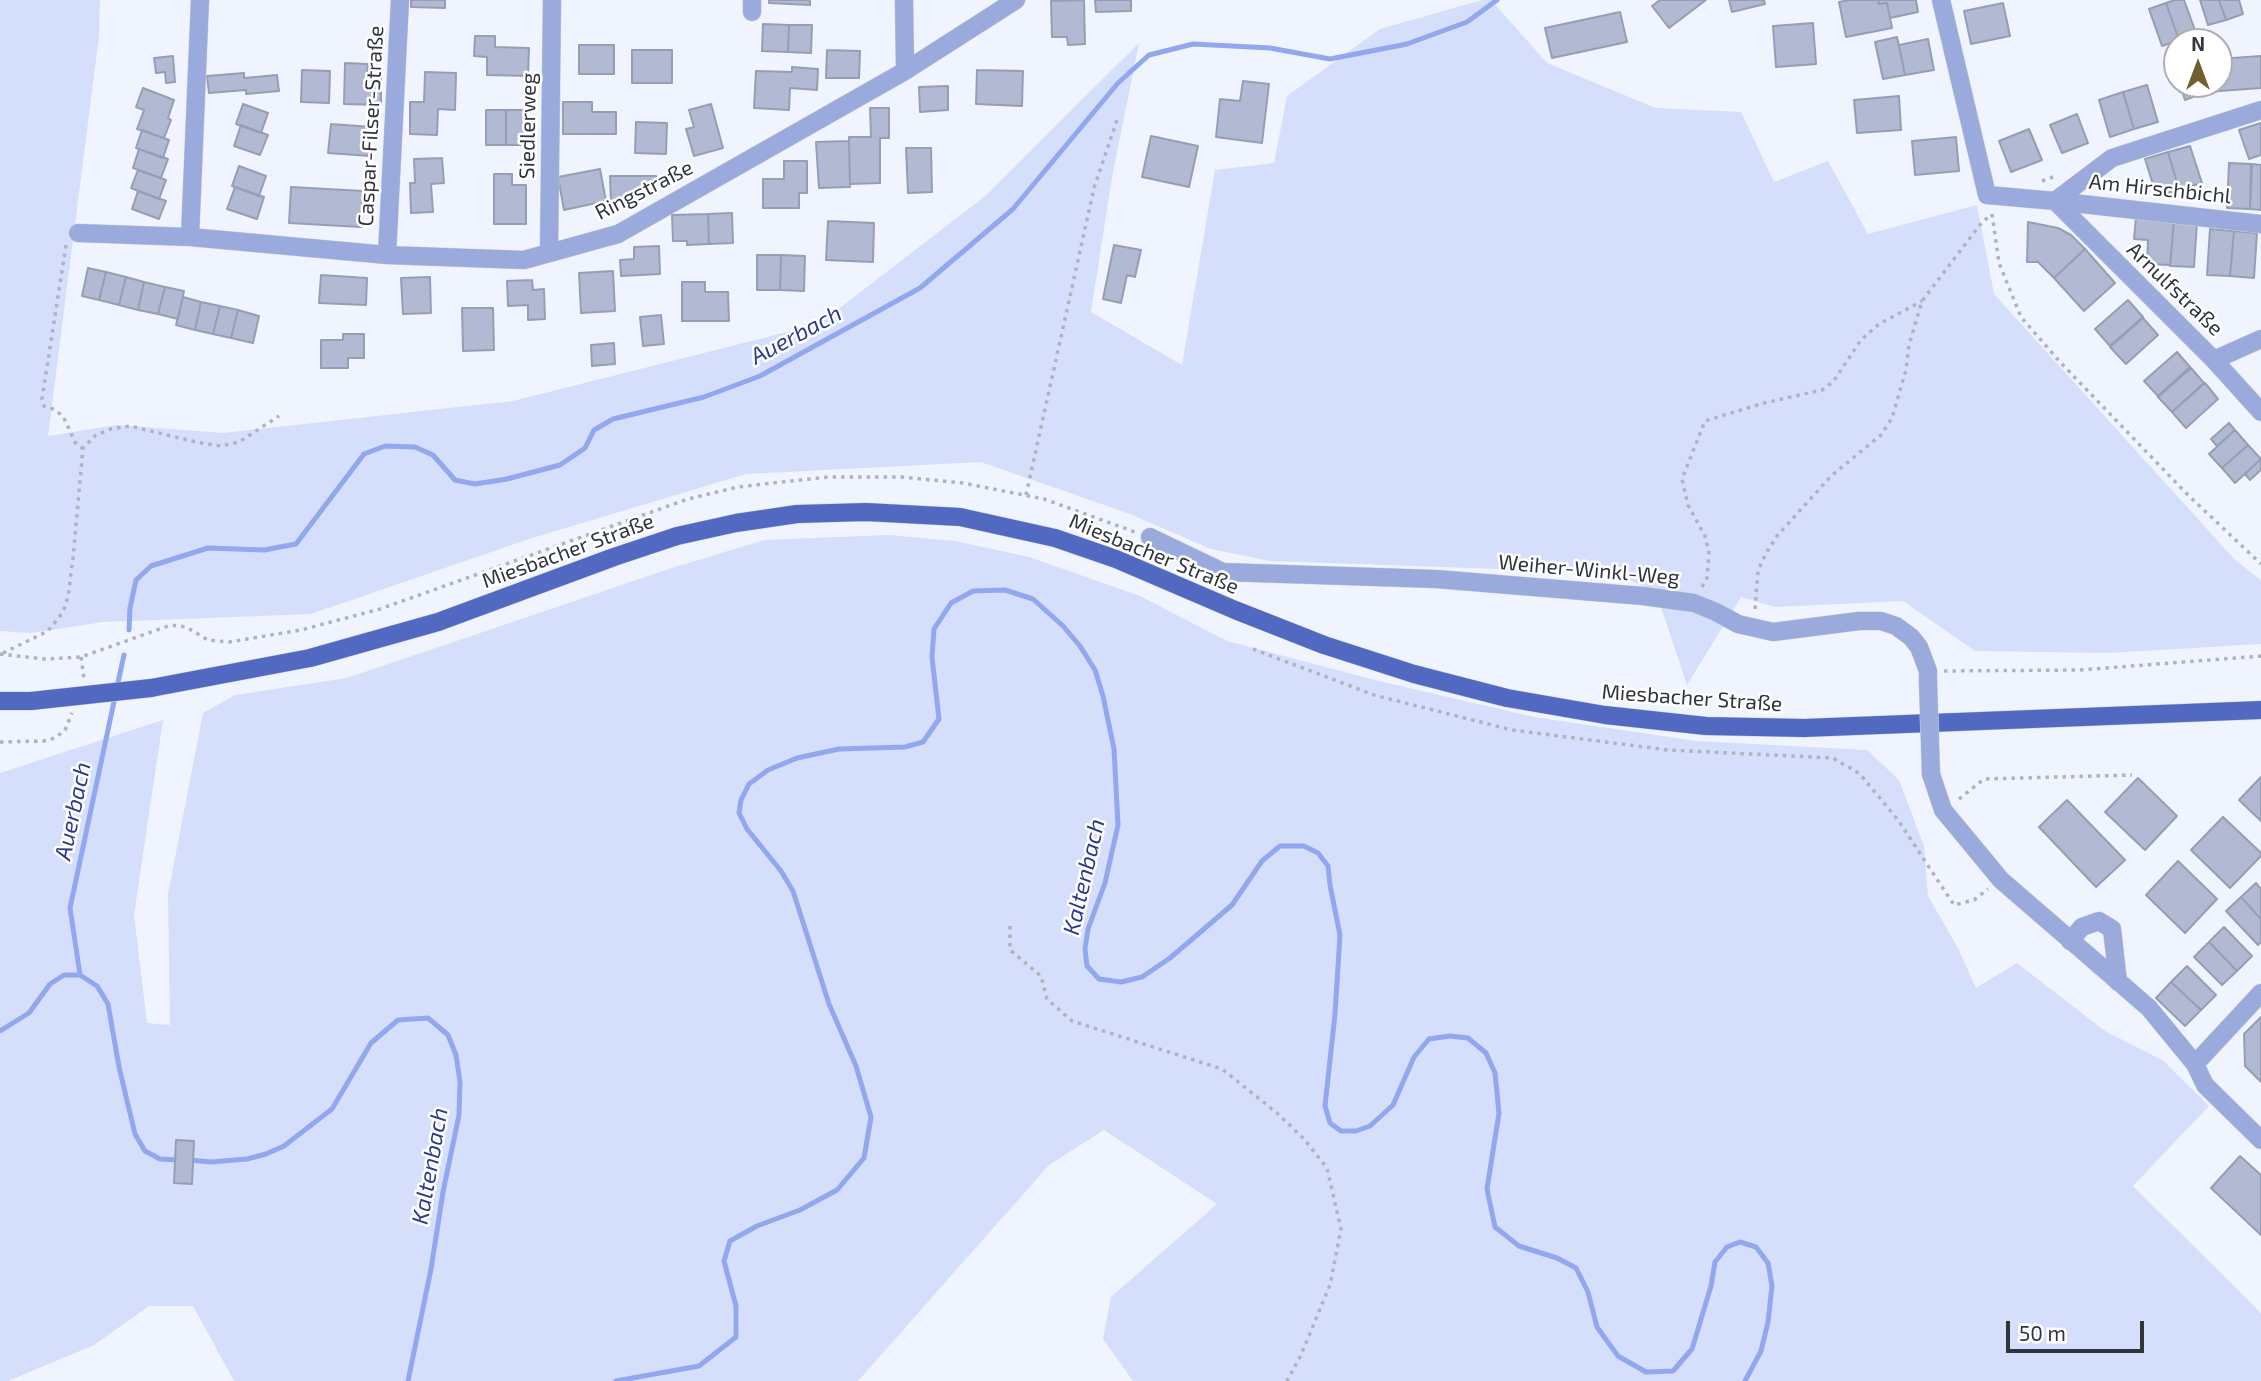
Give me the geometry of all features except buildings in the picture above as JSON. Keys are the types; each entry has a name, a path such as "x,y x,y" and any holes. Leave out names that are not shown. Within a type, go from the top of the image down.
{"main road":[{"name":"Miesbacher Straße","path":"0,701 31,701 151,688 310,659 438,622 677,536 736,523 797,514 866,512 961,517 1055,538 1116,559 1324,645 1388,666 1507,698 1605,715 1706,726 1804,728 2261,710"}],"street":[{"path":"190,237 200,0"},
{"name":"Caspar-Filser-Straße","path":"387,255 400,0"},
{"name":"Siedlerweg","path":"549,252 552,0"},
{"path":"904,0 905,71"},
{"name":"Ringstraße","path":"78,233 190,237 387,255 524,260 618,234 905,71 1016,0"},
{"path":"1941,0 1987,195"},
{"path":"2054,201 2112,159 2261,110"},
{"name":"Am Hirschbichl","path":"1987,195 2261,224"},
{"name":"Arnulfstraße","path":"2054,201 2214,360 2261,412"},
{"path":"2214,360 2261,339"},
{"name":"Weiher-Winkl-Weg","path":"1150,537 1223,572 1436,579 1643,596 1694,603 1754,629 1773,632 1858,621 1881,621 1896,626 1919,647 1928,676 1931,774 1943,810 2001,880 2149,1009 2194,1064 2205,1085 2261,1140"},
{"path":"2070,941 2082,927 2099,920 2112,929 2118,982"},
{"path":"2194,1064 2261,993"}],"path":[{"path":"1026,495 1094,188 1118,117"},
{"path":"1987,195 1999,263 2021,317 2060,362 2188,495 2261,564"},
{"path":"1754,629 1758,571 1771,545 1831,476 1881,435 1892,418 1922,301 1983,221 1992,215"},
{"path":"78,233 68,236 43,399 44,406 63,416 76,444 83,448"},
{"path":"1694,603 1707,578 1709,553 1705,536 1688,505 1682,479 1704,421 1764,403 1822,390 1833,382 1861,340 1879,324 1922,301"},
{"path":"1,654 48,631 63,612 72,571 83,448 96,435 130,426 221,446 239,442 279,416"},
{"path":"1,654 44,659 81,657 153,630"},
{"path":"1253,649 1374,695 1512,730 1668,750 1833,758 1860,774 1891,811 1954,905 1974,900 2001,880"},
{"path":"1928,676 2080,670 2261,656"},
{"path":"81,657 85,677"},
{"path":"0,742 44,741 55,738 65,730 72,713"},
{"path":"1943,810 1984,779 2132,775"},
{"path":"1010,926 1010,950 1041,976 1047,999 1072,1021 1222,1069 1277,1113 1304,1139 1327,1168 1341,1229 1330,1285 1301,1355 1287,1381"}],"shaded area":[{"path":"0,0 100,0 99,36 48,436 117,425 223,433 513,401 819,324 984,197 1139,43 1112,177 1091,312 1182,365 1215,170 1274,163 1287,96 1380,29 1482,0 1491,0 1547,63 1656,108 1741,112 1774,182 1828,161 1868,234 1977,205 1994,294 2235,560 2261,580 2261,644 2107,653 1975,651 1903,601 1775,607 1741,597 1687,685 1656,592 1614,573 1270,561 1211,549 1130,514 981,462 746,474 529,539 311,614 103,622 31,633 0,631"},
{"path":"889,535 955,541 1029,557 1140,596 1227,641 1375,680 1534,717 1697,741 1867,750 1899,780 1924,846 1928,896 1958,948 1976,988 2017,963 2105,1031 2164,1061 2209,1106 2133,1186 2261,1313 2261,1381 1133,1381 1103,1339 1111,1297 1217,1204 1104,1130 1049,1165 858,1381 234,1381 193,1306 149,1306 94,1345 8,1381 0,1381 0,773 163,720 134,915 147,1023 170,1025 168,894 203,713 235,695 347,678 669,569 764,540"}],"waterway":[{"name":"Auerbach","path":"129,630 136,580 151,566 208,548 264,550 296,544 364,454 385,446 415,447 433,455 455,480 475,484 507,479 560,465 585,448 594,430 613,419 704,397 760,376 920,288 1013,209 1118,83 1149,55 1193,44 1270,48 1330,59 1407,44 1467,22 1497,0"},
{"name":"Kaltenbach","path":"616,1381 699,1366 736,1337 736,1306 724,1261 730,1241 757,1226 800,1210 837,1190 864,1158 871,1117 856,1066 829,1004 793,891 781,871 747,829 739,813 741,800 749,784 768,770 797,758 839,749 905,747 923,742 939,719 932,657 934,629 951,603 973,591 1005,590 1033,599 1063,626 1095,670 1103,696 1114,749 1118,825 1105,883 1088,929 1085,949 1087,966 1099,979 1121,982 1142,977 1170,958 1232,905 1262,861 1280,846 1304,846 1318,853 1328,866 1340,935 1325,1106 1330,1123 1341,1131 1356,1131 1370,1126 1393,1105 1414,1057 1429,1039 1450,1036 1468,1038 1486,1053 1495,1073 1499,1113 1487,1189 1495,1227 1519,1246 1557,1258 1576,1268 1588,1292 1597,1327 1618,1356 1646,1372 1673,1371 1692,1349 1711,1286 1715,1262 1727,1247 1740,1242 1756,1247 1768,1263 1772,1286 1761,1351 1745,1381"},
{"name":"Auerbach","path":"117,687 124,655"},
{"name":"Auerbach","path":"80,975 70,908 115,697"},
{"name":"Kaltenbach","path":"0,1031 29,1013 50,984 64,975 80,975 97,986 108,1004 135,1134 145,1151 160,1159 179,1160"},
{"name":"Kaltenbach","path":"189,1160 211,1162 247,1159 284,1146 332,1109 371,1043 398,1020 428,1018 448,1035 456,1055 460,1082 459,1115 408,1381"}]}
